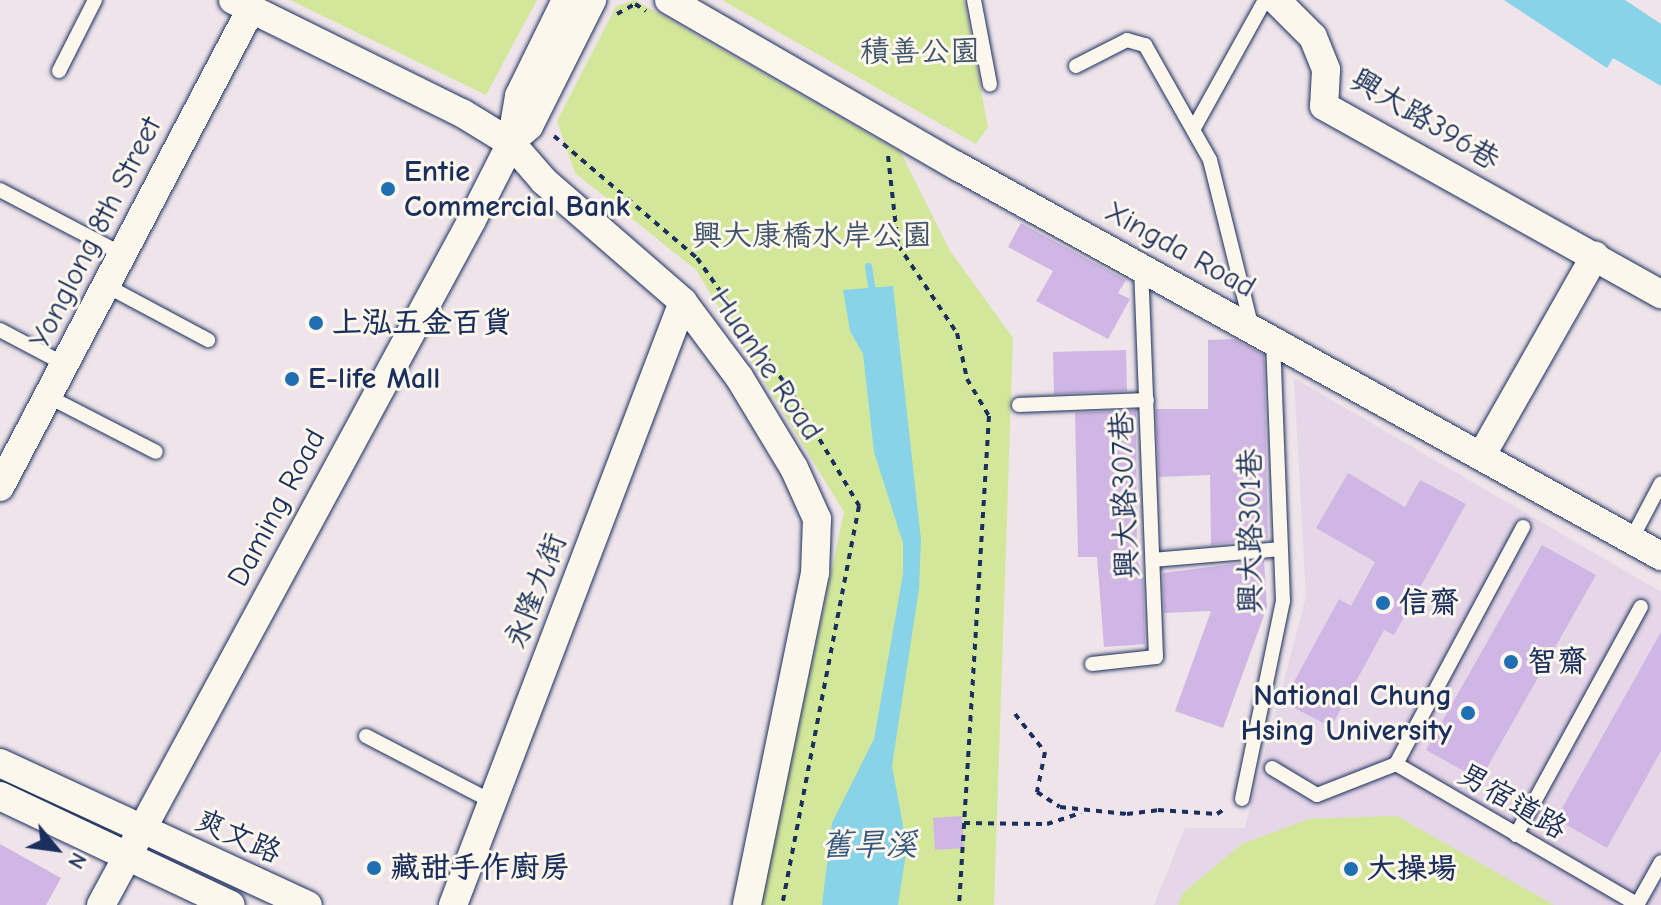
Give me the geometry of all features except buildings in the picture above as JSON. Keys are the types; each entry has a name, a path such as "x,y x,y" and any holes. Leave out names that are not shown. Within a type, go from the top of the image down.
{"street":[{"name":"Daming Road","path":"511,143 519,96 566,0"},
{"name":"Daming Road","path":"101,905 511,143 529,126 592,0"},
{"name":"Xingda Road","path":"669,0 1141,268 1483,453 1661,556"},
{"name":"興大路396巷","path":"1276,0 1313,37 1326,70 1324,106 1661,294"},
{"name":"Huanhe Road","path":"242,4 462,113 511,143 544,181 683,302 760,408 817,519 815,573 798,670 747,905"},
{"name":"Yonglong 8th Street","path":"0,487 122,254 242,4"},
{"path":"1483,453 1595,256"},
{"name":"永隆九街","path":"453,905 683,302"},
{"name":"爽文路","path":"0,763 308,905"},
{"path":"0,796 231,905"}],"lane":[{"path":"59,71 95,0"},
{"path":"974,0 990,85"},
{"path":"1194,128 1265,0"},
{"name":"興大路301巷","path":"1076,66 1127,40 1145,45 1210,160 1262,334 1283,601 1242,799"},
{"path":"0,190 122,254"},
{"name":"興大路307巷","path":"1092,664 1156,657 1141,268"},
{"path":"105,285 208,340"},
{"path":"0,330 66,365"},
{"path":"49,397 156,452"},
{"path":"1019,405 1147,400"},
{"path":"1631,540 1661,483"},
{"path":"1272,768 1317,795 1396,764 1523,527"},
{"path":"1153,560 1281,549"},
{"path":"1516,835 1641,607"},
{"path":"366,736 493,802"},
{"name":"男宿道路","path":"1396,764 1637,905"},
{"path":"1637,905 1661,862"}],"path":[{"path":"888,151 888,195 898,245 957,333 967,379 989,416 959,905"},
{"path":"1015,714 1045,752 1037,792 1084,813"},
{"path":"963,823 1047,824 1084,813 1217,814 1242,799"}],"shaded area":[{"name":"National Chung Hsing University","path":"1294,378 1661,592 1661,905 1154,905 1185,828 1245,828 1306,597"}],"green space":[{"path":"290,0 537,0 486,95"},
{"name":"興大康橋水岸公園","path":"635,0 901,153 950,251 1013,338 994,905 761,905 844,512 696,270 575,173 557,121 616,6"},
{"name":"積善公園","path":"722,0 964,0 988,127 976,144"},
{"name":"大操場","path":"1397,816 1554,905 1178,905 1183,893 1242,844 1309,819"}],"water":[{"path":"1504,0 1625,0 1661,24 1661,86 1613,58 1607,68"},
{"name":"舊旱溪","path":"893,286 921,540 919,589 892,766 907,847 898,905 822,905 832,823 874,739 903,574 903,543 874,452 863,354 850,331 843,290"}],"waterway":[{"name":"舊旱溪","path":"868,266 873,296"}],"place":[{"name":"Entie Commercial Bank","path":"388,189"},
{"name":"上泓五金百貨","path":"316,323"},
{"name":"E-life Mall","path":"292,379"},
{"name":"信齋","path":"1383,603"},
{"name":"智齋","path":"1511,662"},
{"name":"National Chung Hsing University","path":"1468,713"},
{"name":"藏甜手作廚房","path":"374,868"},
{"name":"大操場","path":"1351,869"}]}
